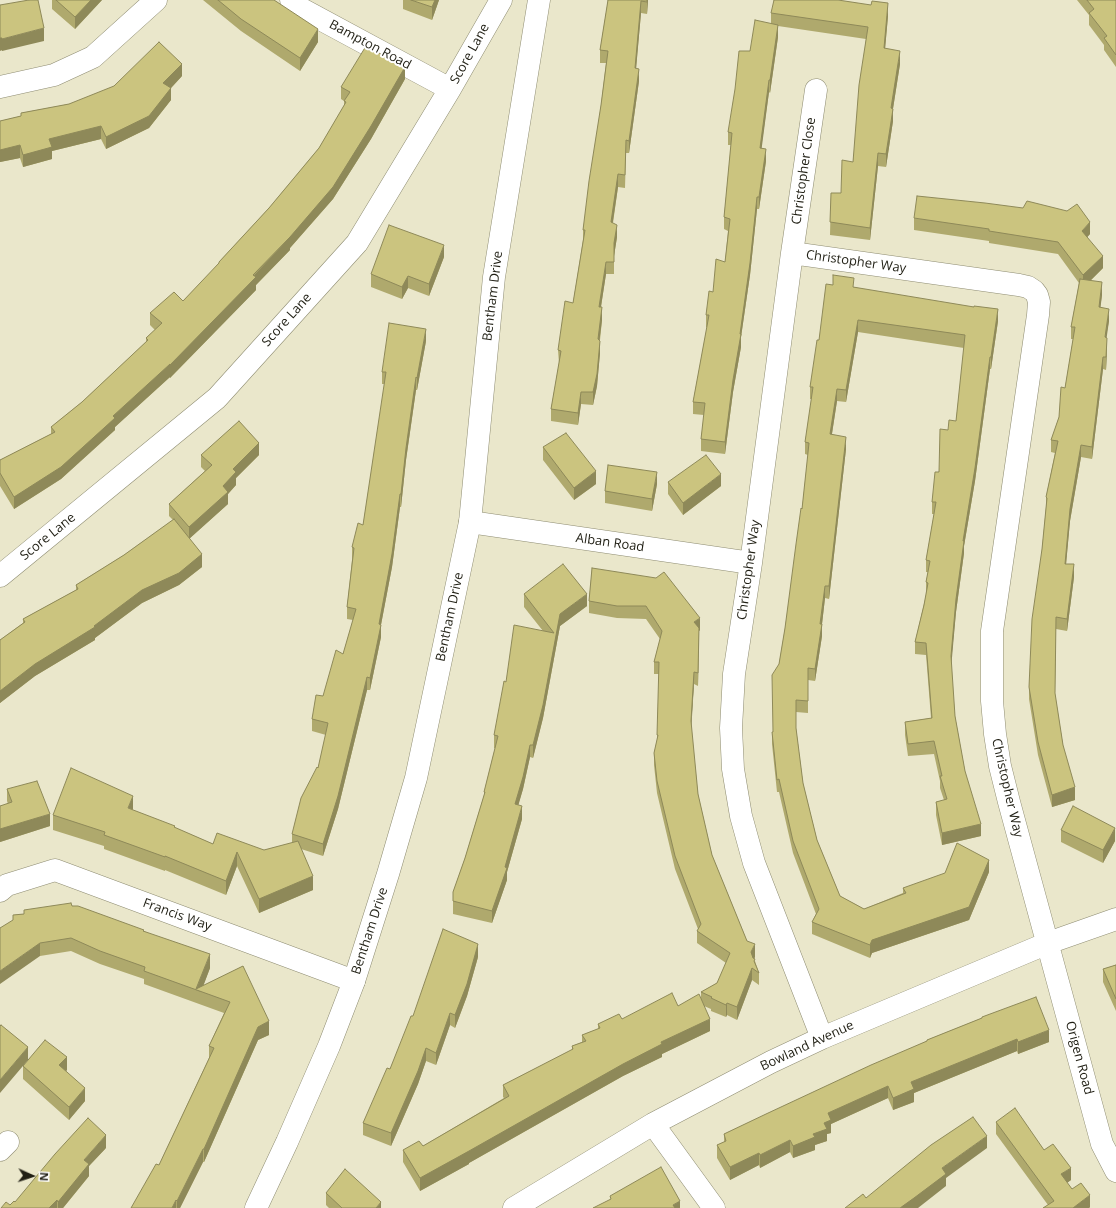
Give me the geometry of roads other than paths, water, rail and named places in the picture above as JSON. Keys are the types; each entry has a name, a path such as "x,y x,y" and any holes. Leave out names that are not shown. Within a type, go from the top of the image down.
{"street":[{"path":"0,87 54,75 94,57 156,0"},
{"name":"Bampton Road","path":"291,0 296,6 450,89"},
{"name":"Score Lane","path":"0,576 217,398 357,243 450,89 501,0"},
{"name":"Bentham Drive","path":"256,1208 329,1046 354,981 388,874 416,778 470,522 494,277 539,0"},
{"name":"Christopher Close","path":"792,253 816,90"},
{"name":"Christopher Way","path":"822,1038 754,863 741,816 733,769 731,728 734,674 751,563 792,253 1019,285 1028,287 1037,295 1038,315 992,631 992,701 994,734 1000,766 1048,943"},
{"name":"Alban Road","path":"470,522 751,563"},
{"name":"Francis Way","path":"0,891 7,885 55,870 354,981"},
{"name":"Bowland Avenue","path":"514,1208 653,1124 706,1095 822,1038 1048,943 1116,918"},
{"name":"Origen Road","path":"1048,943 1102,1144 1116,1171"},
{"path":"653,1124 714,1208"}]}
